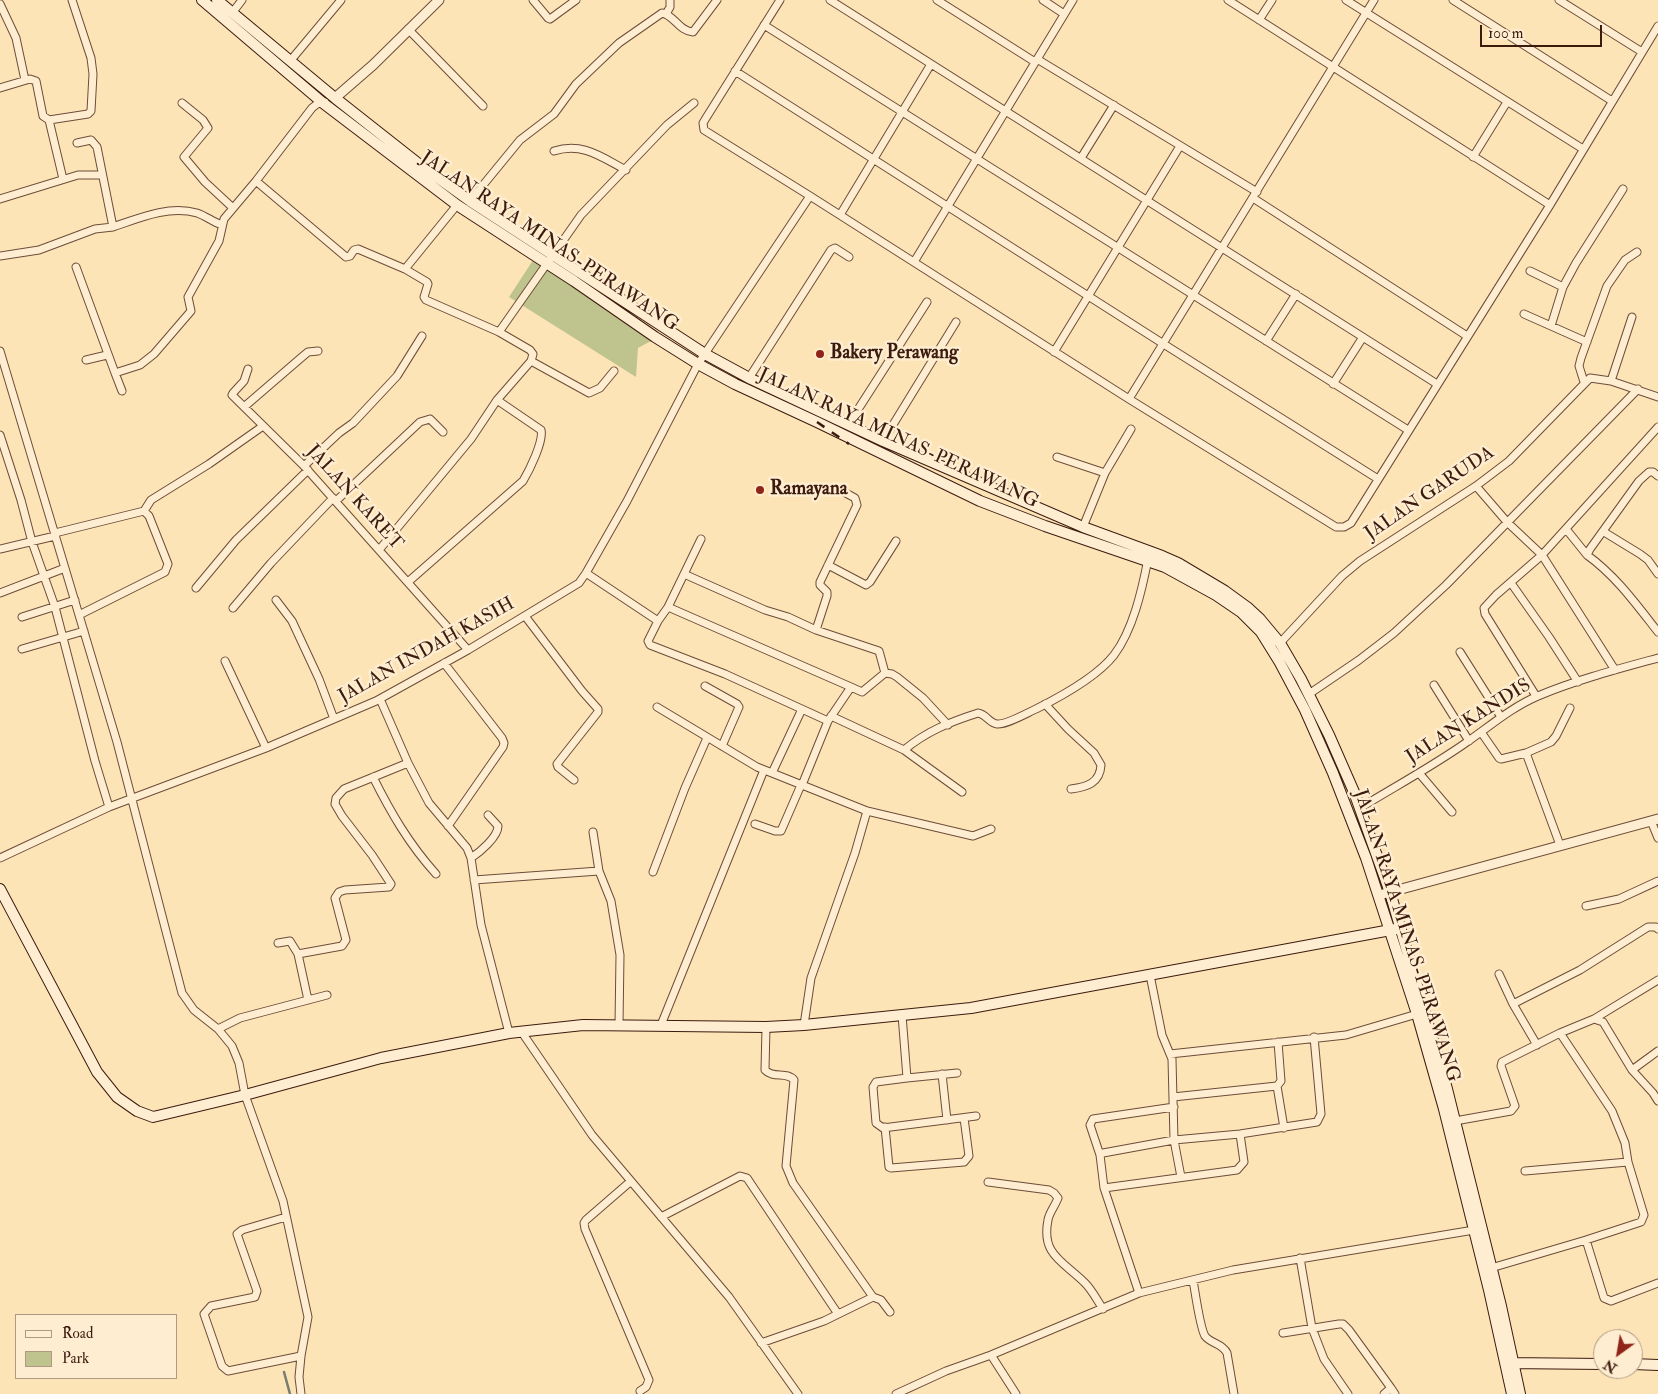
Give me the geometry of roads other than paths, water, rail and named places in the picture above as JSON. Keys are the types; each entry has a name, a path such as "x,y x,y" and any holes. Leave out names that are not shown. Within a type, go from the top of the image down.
{"main road":[{"name":"JALAN RAYA MINAS-PERAWANG","path":"202,0 323,103 457,205 550,259 705,354 749,378 883,441 1149,556 1216,595 1241,612 1261,632 1305,710 1333,773 1366,858 1417,1014 1444,1109 1508,1363 1520,1394"},
{"name":"JALAN RAYA MINAS-PERAWANG","path":"218,0 335,98 420,165 655,337 698,364 735,384 980,501 1045,526 1178,564 1233,596 1260,619 1280,643 1309,694 1329,735 1360,808 1390,892 1440,1062 1492,1268 1512,1394"},
{"path":"0,889 97,1072 117,1097 137,1111 153,1116 245,1095 381,1058 521,1031 583,1025 766,1027 804,1025 971,1008 1400,928"},
{"path":"1508,1363 1593,1364"},
{"path":"1643,1364 1658,1365"}],"street":[{"path":"0,88 32,79 36,81 43,116 49,120 88,114 91,110 93,74 91,58 72,0"},
{"path":"232,13 242,0"},
{"path":"291,60 341,0"},
{"path":"115,373 140,365 154,354 191,311 188,297 219,241 224,219 256,181 303,118 317,104 335,98 373,65 438,0"},
{"path":"533,0 550,19 576,0"},
{"path":"666,14 670,7 670,0"},
{"path":"470,201 520,140 554,114 576,84 609,52 662,13 666,14 685,30 693,32 717,0"},
{"path":"780,0 706,118 704,130 840,214 1054,352 1336,527 1344,527 1351,523 1550,205 1658,26"},
{"path":"830,0 1437,384"},
{"path":"937,0 1180,146 1468,336"},
{"path":"1043,0 1064,14"},
{"path":"914,262 1073,0"},
{"path":"1228,0 1550,205"},
{"path":"1259,20 1272,0"},
{"path":"1346,0 1583,149"},
{"path":"1129,399 1374,0"},
{"path":"1453,0 1612,101"},
{"path":"1559,0 1642,52"},
{"path":"0,4 16,38 25,80"},
{"path":"764,24 1408,430"},
{"path":"408,29 483,106"},
{"path":"840,214 931,64"},
{"path":"735,71 1162,344 1378,479"},
{"path":"1474,157 1507,102"},
{"path":"182,103 203,120 208,128 184,157 205,182 233,208"},
{"path":"499,332 581,215 667,125 694,103"},
{"path":"1081,158 1114,105"},
{"path":"49,120 63,179"},
{"path":"77,143 89,140 95,144 113,227"},
{"path":"1054,352 1180,146"},
{"path":"554,151 580,147 626,170"},
{"path":"0,199 78,175 101,175"},
{"path":"256,181 341,253 348,257 354,250 358,249 405,269 427,282 424,296 426,300 499,332 530,350 533,354 531,361 497,400 471,439 380,550"},
{"path":"1551,326 1563,287 1623,189"},
{"name":"JALAN INDAH KASIH","path":"0,858 130,798 266,748 380,699 468,650 579,583 627,501 698,364 810,196"},
{"path":"405,269 457,205"},
{"path":"0,256 39,250 95,229 113,227 146,216 180,210 200,214 222,225"},
{"path":"749,378 831,250 835,248 849,258"},
{"path":"1637,252 1624,260 1607,286 1579,366 1584,382 1590,378 1611,381 1658,396"},
{"path":"76,267 106,354 122,391"},
{"path":"1530,271 1563,287"},
{"path":"1266,342 1296,294"},
{"path":"848,425 927,302"},
{"path":"1524,314 1587,342"},
{"path":"1611,381 1632,317"},
{"path":"883,441 956,322"},
{"path":"196,588 236,540 397,376 422,336"},
{"path":"1333,384 1363,337"},
{"path":"0,351 117,742 182,993 194,1010 218,1029 232,1046 239,1063 245,1095 283,1201 308,1317 299,1377 301,1394"},
{"path":"244,407 308,352 318,351"},
{"path":"86,360 106,354"},
{"path":"531,361 589,393 600,388 614,371"},
{"name":"JALAN KARET","path":"248,369 244,381 232,394 306,468 468,650"},
{"name":"JALAN GARUDA","path":"1280,643 1342,576 1360,561 1476,486 1509,462 1584,382"},
{"path":"1309,694 1359,660 1394,633 1446,585 1638,389"},
{"path":"408,582 523,481 528,474 541,440 541,430 497,400"},
{"path":"233,608 271,564 334,500 420,422 430,420 442,432"},
{"path":"0,549 144,511 150,500 209,464 264,426"},
{"path":"1536,696 1484,611 1486,604 1542,555 1658,427"},
{"path":"1083,527 1106,473 1131,430"},
{"path":"0,435 32,542 55,607 109,807"},
{"path":"1056,457 1106,473"},
{"path":"1588,556 1590,549 1640,481 1649,472 1653,472 1658,476"},
{"path":"1476,486 1507,522 1542,555 1615,670"},
{"path":"816,630 827,596 827,592 820,584 857,505 855,498 842,491"},
{"path":"79,615 165,572 168,568 149,516 144,511"},
{"path":"1566,530 1588,556 1601,565 1622,587 1658,632"},
{"path":"1604,532 1648,560 1658,574"},
{"path":"701,539 668,607 658,620 648,641 650,645 725,674 802,709 904,750 962,792"},
{"path":"828,565 866,585 870,582 896,541"},
{"path":"904,750 919,737 978,713 983,714 993,723 1002,724 1046,704 1086,680 1104,666 1122,643 1138,602 1149,556"},
{"path":"0,593 65,568"},
{"path":"586,573 658,620"},
{"path":"684,574 765,610 788,617 816,630 879,651 885,673"},
{"path":"1511,583 1578,682"},
{"path":"22,617 75,600"},
{"path":"276,600 292,621 319,679 334,719"},
{"path":"668,607 862,692 885,673 892,674 923,698 948,724"},
{"path":"525,616 582,692 598,708 598,712 557,764 574,780"},
{"path":"22,649 84,631"},
{"path":"1460,652 1501,717"},
{"name":"JALAN KANDIS","path":"1360,808 1419,773 1469,741 1501,717 1536,696 1658,658"},
{"path":"225,661 266,748"},
{"path":"444,663 504,743 504,747 448,826"},
{"path":"1434,685 1469,741"},
{"path":"706,686 739,707 722,746"},
{"path":"755,824 780,832 830,719 851,687"},
{"path":"380,699 408,763 429,802 466,848 471,858 481,925 509,1033"},
{"path":"1046,704 1068,729 1094,753 1101,764 1100,775 1096,780 1088,786 1071,789"},
{"path":"657,707 729,751 768,772 867,811 973,836 991,829"},
{"path":"1481,732 1501,759 1526,753 1551,742 1570,708"},
{"path":"661,1025 768,772 802,709"},
{"path":"653,872 685,788 707,738"},
{"path":"1526,753 1560,845"},
{"path":"298,954 345,944 346,940 335,898 339,892 389,887 391,884 372,854 342,816 335,804 336,798 344,789 408,763"},
{"path":"1419,773 1452,812"},
{"path":"373,777 392,816 436,874"},
{"path":"804,1025 811,978 855,853 867,811"},
{"path":"471,858 482,851 498,830 498,826 488,815"},
{"path":"1378,895 1654,820 1658,838"},
{"path":"593,832 599,872 611,901 620,955 619,1025"},
{"path":"474,880 599,872"},
{"path":"1586,906 1618,899 1658,881"},
{"path":"1513,1004 1580,970 1648,927 1656,927 1658,929"},
{"path":"278,943 290,942 298,954 308,1000"},
{"path":"1498,974 1537,1045"},
{"path":"1150,975 1162,1035 1170,1054 1173,1068 1174,1140 1181,1177"},
{"path":"1455,1121 1511,1111 1515,1106 1501,1066 1502,1062 1560,1033 1594,1019 1658,980"},
{"path":"218,1029 240,1018 327,995"},
{"path":"1170,1054 1346,1035 1417,1014"},
{"path":"902,1015 908,1078"},
{"path":"1594,1019 1602,1022 1632,1070 1656,1092 1658,1101"},
{"path":"766,1027 765,1070 772,1075 793,1077 794,1080 786,1166 793,1183 873,1297 881,1300 890,1312"},
{"path":"521,1031 592,1135 729,1297 798,1394"},
{"path":"1492,1268 1586,1240 1641,1222 1643,1219 1644,1215 1628,1162 1625,1144 1612,1111 1560,1033"},
{"path":"1100,1154 1174,1140 1240,1134 1317,1122 1321,1114 1314,1038"},
{"path":"1173,1097 1277,1086 1281,1081 1278,1042"},
{"path":"1632,1070 1658,1052"},
{"path":"957,1073 876,1082 873,1087 876,1123 879,1126 885,1127 976,1116"},
{"path":"942,1074 947,1120"},
{"path":"1277,1086 1284,1128"},
{"path":"1140,1293 1104,1188 1100,1154 1090,1125 1093,1119 1174,1107"},
{"path":"885,1127 889,1167 891,1168 964,1162 969,1156 964,1118"},
{"path":"1104,1188 1231,1172 1240,1168 1244,1162 1240,1134"},
{"path":"1525,1171 1628,1162"},
{"path":"661,1217 740,1176 747,1178 838,1314"},
{"path":"631,1181 584,1223 649,1380 646,1387 640,1391"},
{"path":"988,1182 1049,1190 1054,1193 1058,1198 1048,1217 1047,1245 1056,1258 1087,1285 1103,1309"},
{"path":"286,1217 242,1230 237,1234 257,1294 255,1297 211,1306 204,1314 222,1366 228,1371 301,1356"},
{"path":"896,1394 946,1371 991,1356 1140,1293 1233,1270 1474,1230"},
{"path":"1586,1240 1604,1298 1607,1300 1611,1301 1658,1282"},
{"path":"1300,1258 1312,1328 1324,1359 1348,1394"},
{"path":"1193,1280 1203,1332 1210,1340 1224,1348 1227,1353 1234,1394"},
{"path":"761,1343 824,1321 873,1297"},
{"path":"1283,1333 1339,1324 1347,1327 1393,1391 1384,1394"},
{"path":"991,1356 1016,1394"}],"waterway":[{"path":"284,1372 290,1394"}],"railway":[{"path":"817,422 849,444"}],"place":[{"name":"Bakery Perawang","path":"820,354"},
{"name":"Ramayana","path":"760,490"}]}
